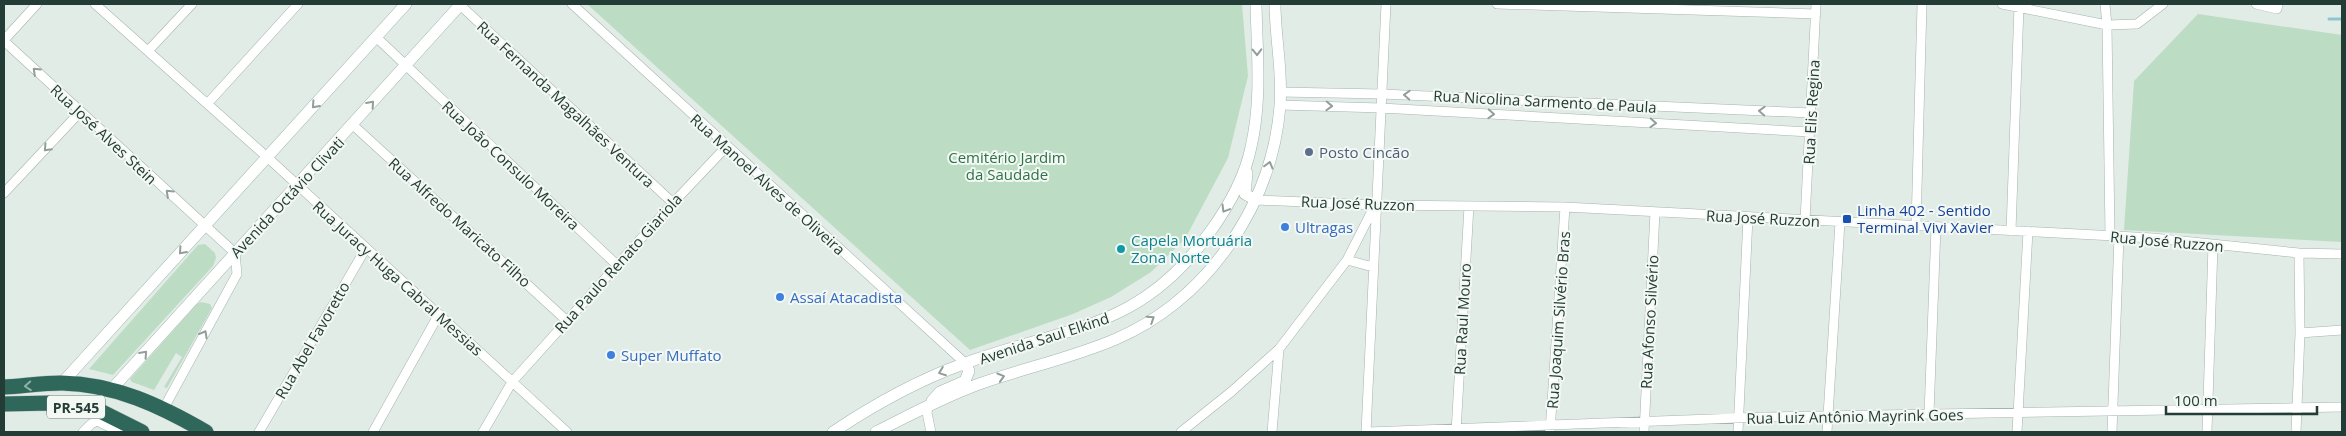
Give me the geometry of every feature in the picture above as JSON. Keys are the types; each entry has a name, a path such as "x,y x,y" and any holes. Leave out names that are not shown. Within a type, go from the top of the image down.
{"highway":[{"name":"PR-545","path":"4,388 62,383 112,390 164,408 206,432"},
{"name":"PR-545","path":"4,404 51,403 98,410 142,432"}],"main road":[{"path":"62,383 406,4"},
{"name":"Avenida Octávio Clivati","path":"112,390 461,4"},
{"name":"Avenida Saul Elkind","path":"834,432 896,392 965,363 1085,328 1110,317 1151,294 1188,262 1217,223 1230,201 1251,149 1258,101 1256,4"},
{"path":"1269,4 1275,22"},
{"name":"Avenida Saul Elkind","path":"876,432 928,406 979,384 1094,348 1142,325 1185,295 1204,277 1220,258 1256,200 1273,149 1280,105 1275,4"},
{"path":"1251,149 1244,188 1245,194 1256,200"},
{"path":"928,406 940,392 965,380 969,371 965,363"}],"street":[{"path":"4,41 36,4"},
{"name":"Rua Juracy Huga Cabral Messias","path":"95,4 208,103 567,432"},
{"path":"148,51 192,4"},
{"path":"208,103 298,4"},
{"name":"Rua Fernanda Magalhães Ventura","path":"461,4 673,203"},
{"name":"Rua Manoel Alves de Oliveira","path":"572,4 965,363"},
{"path":"1367,432 1386,4"},
{"path":"1497,4 1816,14"},
{"name":"Rua Elis Regina","path":"1805,220 1816,4"},
{"path":"1916,226 1922,4"},
{"path":"2002,4 2035,7 2107,25 2137,24 2163,4"},
{"path":"2105,4 2115,236 2112,432"},
{"path":"2256,4 2277,9 2278,4"},
{"path":"2011,231 2019,6"},
{"name":"Rua João Consulo Moreira","path":"376,37 617,265"},
{"name":"Rua José Alves Stein","path":"4,41 235,253"},
{"name":"Rua Nicolina Sarmento de Paula","path":"1280,92 1382,94 1810,113"},
{"name":"Rua Nicolina Sarmento de Paula","path":"1280,105 1381,108 1810,132"},
{"path":"4,193 80,112"},
{"name":"Rua Alfredo Maricato Filho","path":"353,125 566,320"},
{"name":"Rua Paulo Renato Giariola","path":"483,432 512,382 566,320 727,146"},
{"name":"Rua José Ruzzon","path":"1256,200 1376,205 1565,207 2115,236 2300,253 2342,254"},
{"path":"1181,432 1231,392 1279,349 1347,260 1376,205"},
{"name":"Rua Raul Mouro","path":"1457,431 1468,206"},
{"name":"Rua Joaquim Silvério Bras","path":"1551,429 1565,207"},
{"name":"Rua Afonso Silvério","path":"1644,432 1655,212"},
{"path":"1738,432 1748,217"},
{"path":"1827,432 1840,222"},
{"path":"1929,414 1936,227"},
{"path":"2017,432 2028,232"},
{"path":"2207,432 2213,245"},
{"name":"Rua Abel Favoretto","path":"259,432 366,248"},
{"path":"164,408 237,274 235,253"},
{"path":"2296,432 2300,333 2300,253"},
{"path":"1347,260 1373,267"},
{"path":"373,432 439,314"},
{"path":"2300,333 2342,330"},
{"path":"1272,432 1279,349"},
{"path":"928,406 927,413 931,432"},
{"name":"Rua Luiz Antônio Mayrink Goes","path":"1367,432 1551,429 1739,418 2342,407"},
{"path":"83,432 91,424 102,422 120,432"}],"green space":[{"name":"Cemitério Jardim da Saudade","path":"587,4 1242,4 1248,76 1228,158 1185,239 1151,272 1111,297 1073,314 970,350"},
{"path":"2198,14 2342,35 2342,242 2124,230 2134,81"},
{"path":"205,244 215,253 216,258 213,266 113,375 89,369 198,245"},
{"path":"201,302 210,304 212,308 167,388 164,387 182,357 176,353 154,390 132,382 130,379 197,304"}],"waterway":[{"path":"2329,19 2342,19"}],"place":[{"name":"Posto Cincão","path":"1309,152"},
{"name":"Linha 402 - Sentido Terminal Vivi Xavier","path":"1847,219"},
{"name":"Ultragas","path":"1285,227"},
{"name":"Capela Mortuária Zona Norte","path":"1121,249"},
{"name":"Assaí Atacadista","path":"780,297"},
{"name":"Super Muffato","path":"611,355"}]}
